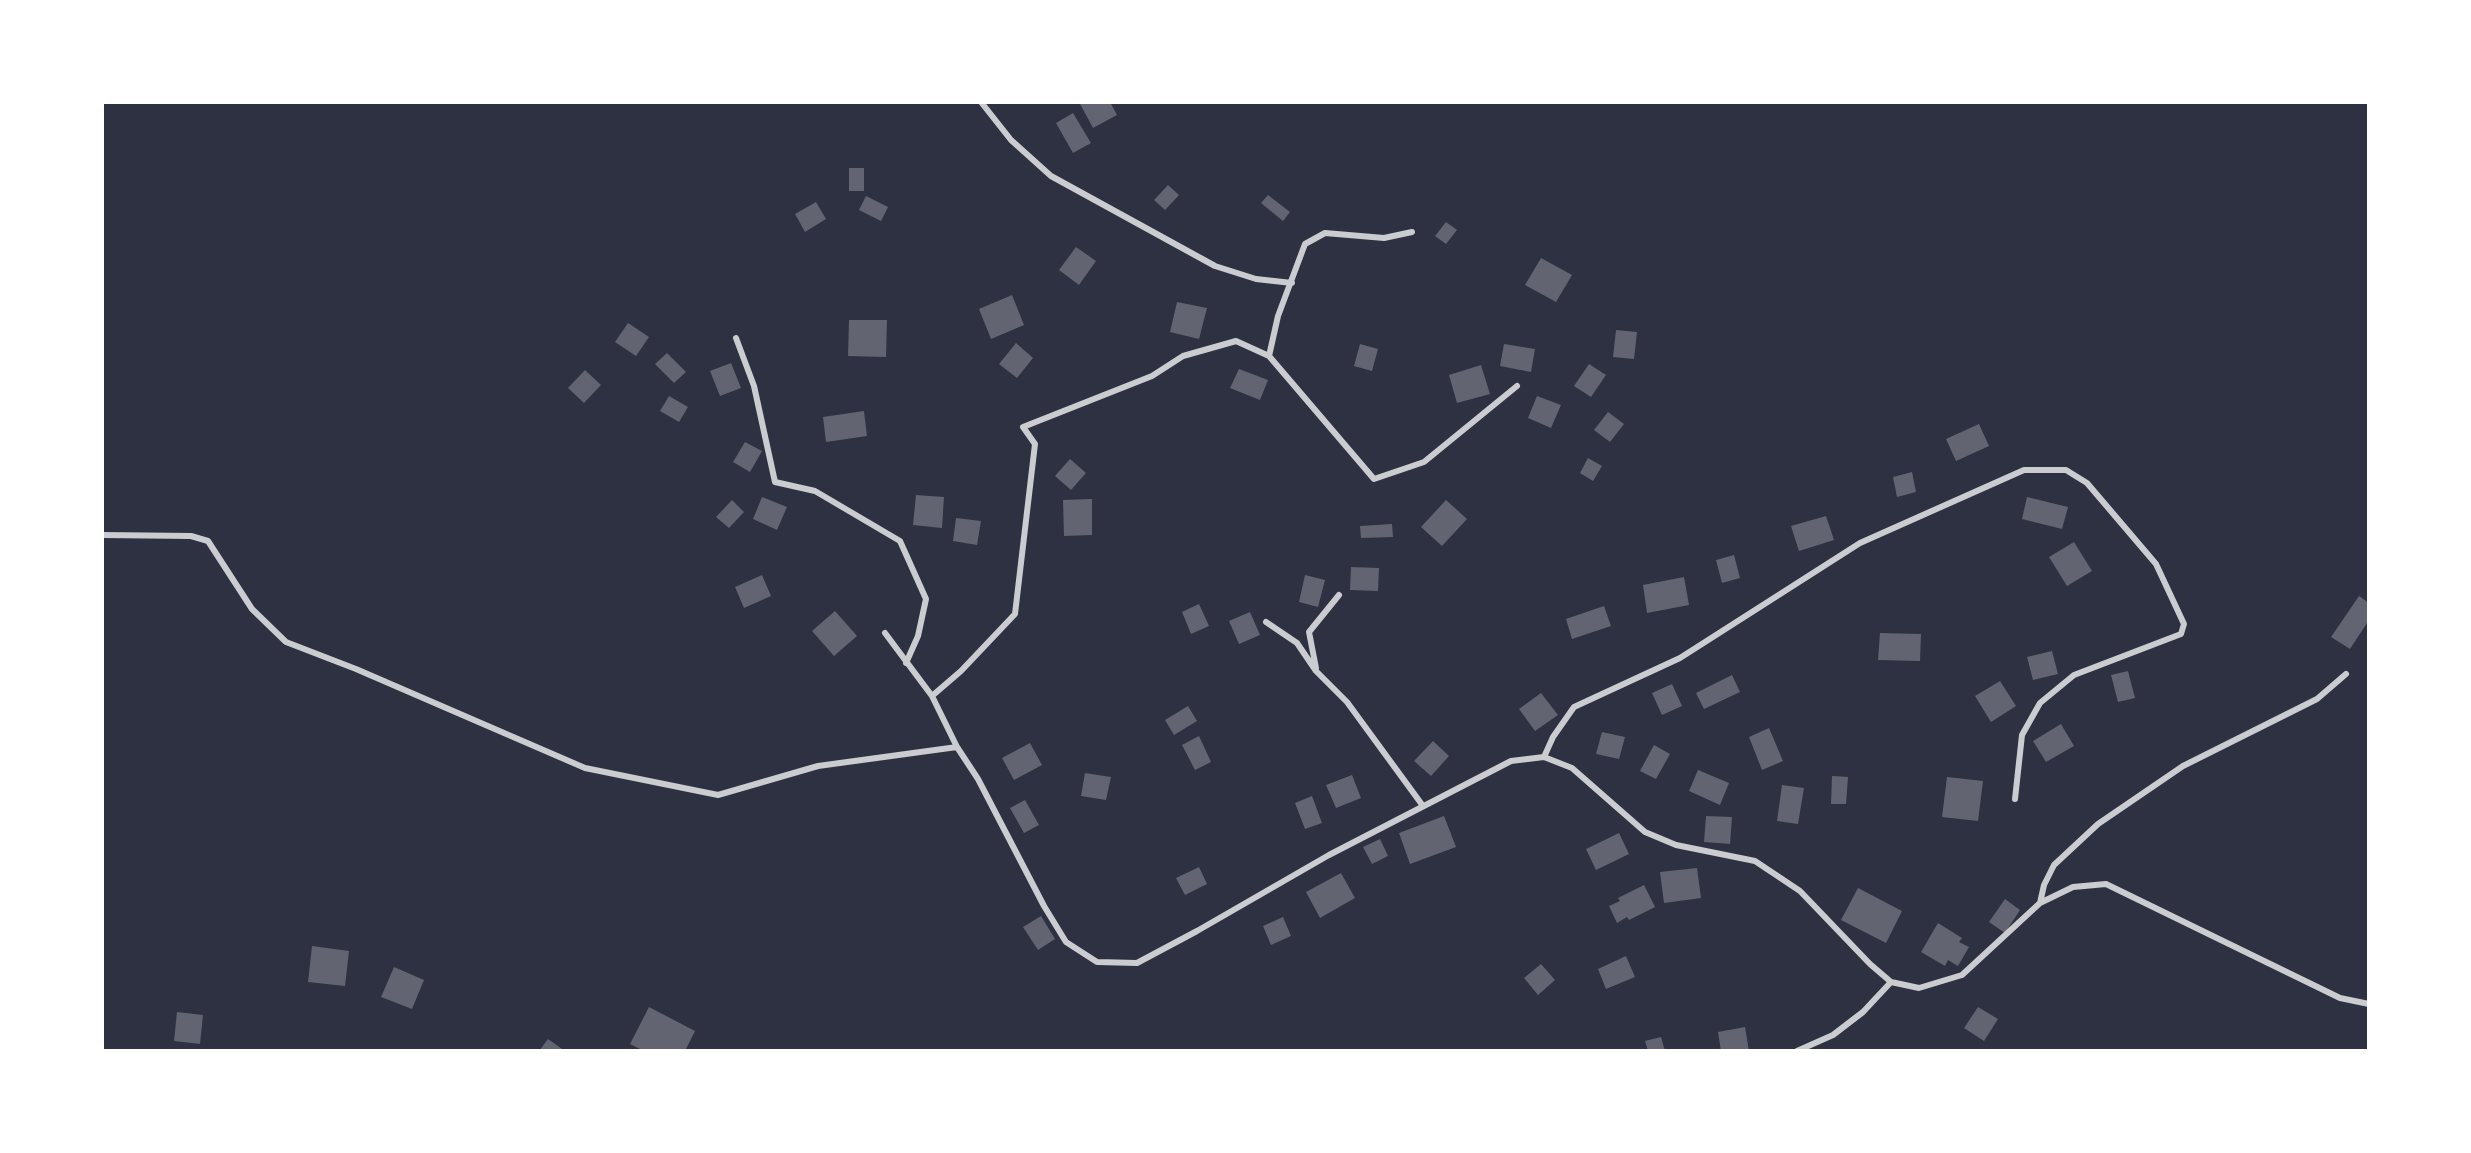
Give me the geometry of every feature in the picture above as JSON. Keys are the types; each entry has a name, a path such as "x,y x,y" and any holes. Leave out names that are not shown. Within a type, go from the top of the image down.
{"street":[{"path":"981,102 1011,140 1051,176 1215,266 1256,279 1292,283"},
{"path":"1269,356 1278,316 1305,244 1325,233 1384,238 1412,232"},
{"path":"736,338 754,386 775,482 815,491 900,542 926,599 918,636 906,663"},
{"path":"932,696 961,671 1015,614 1035,444 1023,427 1152,376 1183,356 1236,341 1269,356 1374,479 1424,462 1517,386"},
{"path":"1544,757 1553,737 1574,707 1680,658 1860,543 2024,470 2066,470 2087,483 2156,564 2184,624 2181,634 2074,675 2040,703 2022,735 2015,799"},
{"path":"102,535 191,536 208,541 252,609 286,642 356,669 585,768 718,795 818,766 957,747"},
{"path":"1316,671 1309,632 1339,595"},
{"path":"1266,622 1297,643 1316,671 1347,702 1423,806"},
{"path":"885,633 932,696 957,747 978,779 1044,906 1066,942 1097,962 1137,963 1329,855 1511,761 1544,757 1572,768 1645,832 1676,845 1755,861 1800,891 1870,964 1891,982 1918,988 1962,975 2040,903 2073,887 2106,884 2340,998 2369,1004"},
{"path":"2040,903 2044,885 2054,865 2098,824 2183,766 2316,699 2346,674"},
{"path":"1797,1051 1833,1035 1863,1012 1891,982"}],"building":[{"path":"1079,102 1110,102 1117,115 1093,128"},
{"path":"1073,113 1091,143 1073,153 1056,123"},
{"path":"849,168 864,168 864,191 849,191"},
{"path":"1168,185 1179,195 1165,210 1154,200"},
{"path":"1268,195 1290,212 1283,221 1261,203"},
{"path":"866,196 888,207 881,221 859,210"},
{"path":"816,202 826,219 805,232 795,214"},
{"path":"1446,222 1457,230 1446,244 1435,236"},
{"path":"1076,247 1096,261 1079,285 1059,270"},
{"path":"1541,258 1572,275 1556,302 1525,285"},
{"path":"1012,295 1024,325 991,339 979,309"},
{"path":"1177,302 1207,308 1199,339 1170,332"},
{"path":"849,320 887,320 886,357 848,356"},
{"path":"628,323 649,337 636,356 615,342"},
{"path":"1616,330 1637,332 1634,359 1613,357"},
{"path":"1016,343 1033,358 1017,378 999,364"},
{"path":"1360,344 1378,349 1372,371 1354,366"},
{"path":"1504,344 1535,349 1531,372 1500,366"},
{"path":"667,353 686,372 674,383 655,364"},
{"path":"731,363 741,388 720,396 710,371"},
{"path":"1589,364 1606,375 1591,397 1574,386"},
{"path":"1481,365 1490,394 1457,403 1449,375"},
{"path":"1239,369 1268,380 1260,400 1230,388"},
{"path":"585,370 601,385 584,403 568,388"},
{"path":"669,396 688,407 679,422 660,411"},
{"path":"1537,396 1561,405 1551,428 1528,418"},
{"path":"864,411 867,436 826,442 823,417"},
{"path":"1608,412 1624,424 1610,442 1594,430"},
{"path":"1979,424 1989,446 1956,461 1946,439"},
{"path":"745,442 762,451 750,472 733,462"},
{"path":"1588,458 1602,466 1593,481 1580,473"},
{"path":"1070,459 1086,473 1071,490 1055,476"},
{"path":"1912,472 1916,492 1897,497 1893,477"},
{"path":"916,495 944,497 942,528 913,525"},
{"path":"762,497 787,507 777,530 753,519"},
{"path":"2027,497 2068,507 2062,529 2022,519"},
{"path":"1092,499 1092,535 1064,536 1063,500"},
{"path":"732,500 744,512 729,528 716,517"},
{"path":"1446,500 1467,519 1442,546 1421,527"},
{"path":"1826,516 1834,540 1799,551 1791,526"},
{"path":"956,518 981,521 977,545 953,541"},
{"path":"1392,524 1393,537 1361,538 1360,526"},
{"path":"2074,542 2092,571 2067,586 2049,557"},
{"path":"1734,555 1740,578 1722,583 1716,560"},
{"path":"1351,567 1379,568 1378,591 1350,590"},
{"path":"762,575 771,596 744,608 735,587"},
{"path":"1305,575 1325,580 1318,607 1299,602"},
{"path":"1684,577 1689,605 1647,613 1643,585"},
{"path":"2359,596 2369,603 2369,620 2350,649 2331,637"},
{"path":"1199,604 1209,626 1191,634 1182,612"},
{"path":"1604,606 1611,626 1572,639 1566,619"},
{"path":"835,611 857,636 834,656 812,631"},
{"path":"1250,612 1260,635 1239,644 1229,621"},
{"path":"1880,633 1921,634 1920,661 1878,660"},
{"path":"2052,651 2058,674 2033,680 2027,657"},
{"path":"2128,671 2135,698 2118,702 2111,675"},
{"path":"1732,675 1740,692 1704,709 1696,693"},
{"path":"2000,681 2016,706 1991,722 1975,696"},
{"path":"1672,684 1682,706 1662,715 1652,693"},
{"path":"1541,693 1558,715 1535,731 1519,709"},
{"path":"1188,706 1197,721 1174,735 1165,720"},
{"path":"2061,724 2074,746 2046,762 2033,741"},
{"path":"1769,728 1783,761 1762,770 1749,737"},
{"path":"1602,732 1625,737 1619,759 1596,754"},
{"path":"1199,736 1211,762 1195,770 1182,745"},
{"path":"1433,741 1449,756 1431,776 1414,761"},
{"path":"1030,743 1042,765 1014,780 1002,758"},
{"path":"1654,745 1670,754 1656,779 1640,771"},
{"path":"1698,770 1729,783 1720,805 1689,791"},
{"path":"1085,773 1111,777 1106,800 1081,796"},
{"path":"1352,775 1361,798 1336,808 1326,785"},
{"path":"1832,776 1848,777 1846,804 1831,804"},
{"path":"1947,777 1983,781 1978,821 1942,817"},
{"path":"1782,785 1804,788 1798,824 1777,821"},
{"path":"1312,796 1322,823 1305,829 1295,803"},
{"path":"1025,800 1039,825 1024,833 1010,808"},
{"path":"1444,816 1456,847 1410,864 1399,833"},
{"path":"1706,816 1732,817 1730,844 1704,842"},
{"path":"1619,833 1629,854 1596,870 1586,849"},
{"path":"1380,839 1388,856 1372,864 1363,847"},
{"path":"1199,867 1207,884 1185,895 1176,878"},
{"path":"1697,868 1701,898 1664,903 1660,872"},
{"path":"1341,873 1355,898 1320,918 1306,892"},
{"path":"1644,885 1655,907 1629,920 1627,917 1617,923 1609,906 1620,901 1618,898"},
{"path":"1858,888 1902,911 1886,943 1841,920"},
{"path":"2005,899 2020,910 2005,933 1989,922"},
{"path":"1041,916 1055,939 1038,950 1023,927"},
{"path":"1283,917 1291,936 1271,945 1263,926"},
{"path":"1938,923 1962,938 1959,942 1969,947 1958,966 1948,960 1945,966 1921,952"},
{"path":"312,946 349,951 345,986 308,982"},
{"path":"1626,956 1635,977 1606,989 1598,969"},
{"path":"1541,964 1555,980 1538,995 1524,978"},
{"path":"394,967 424,980 412,1009 381,997"},
{"path":"649,1007 695,1031 685,1051 644,1051 630,1044"},
{"path":"1978,1007 1998,1019 1984,1041 1964,1028"},
{"path":"177,1012 203,1015 200,1044 174,1041"},
{"path":"1745,1027 1749,1051 1721,1051 1718,1032"},
{"path":"1661,1037 1665,1051 1648,1051 1645,1041"},
{"path":"548,1039 565,1051 539,1051"}]}
